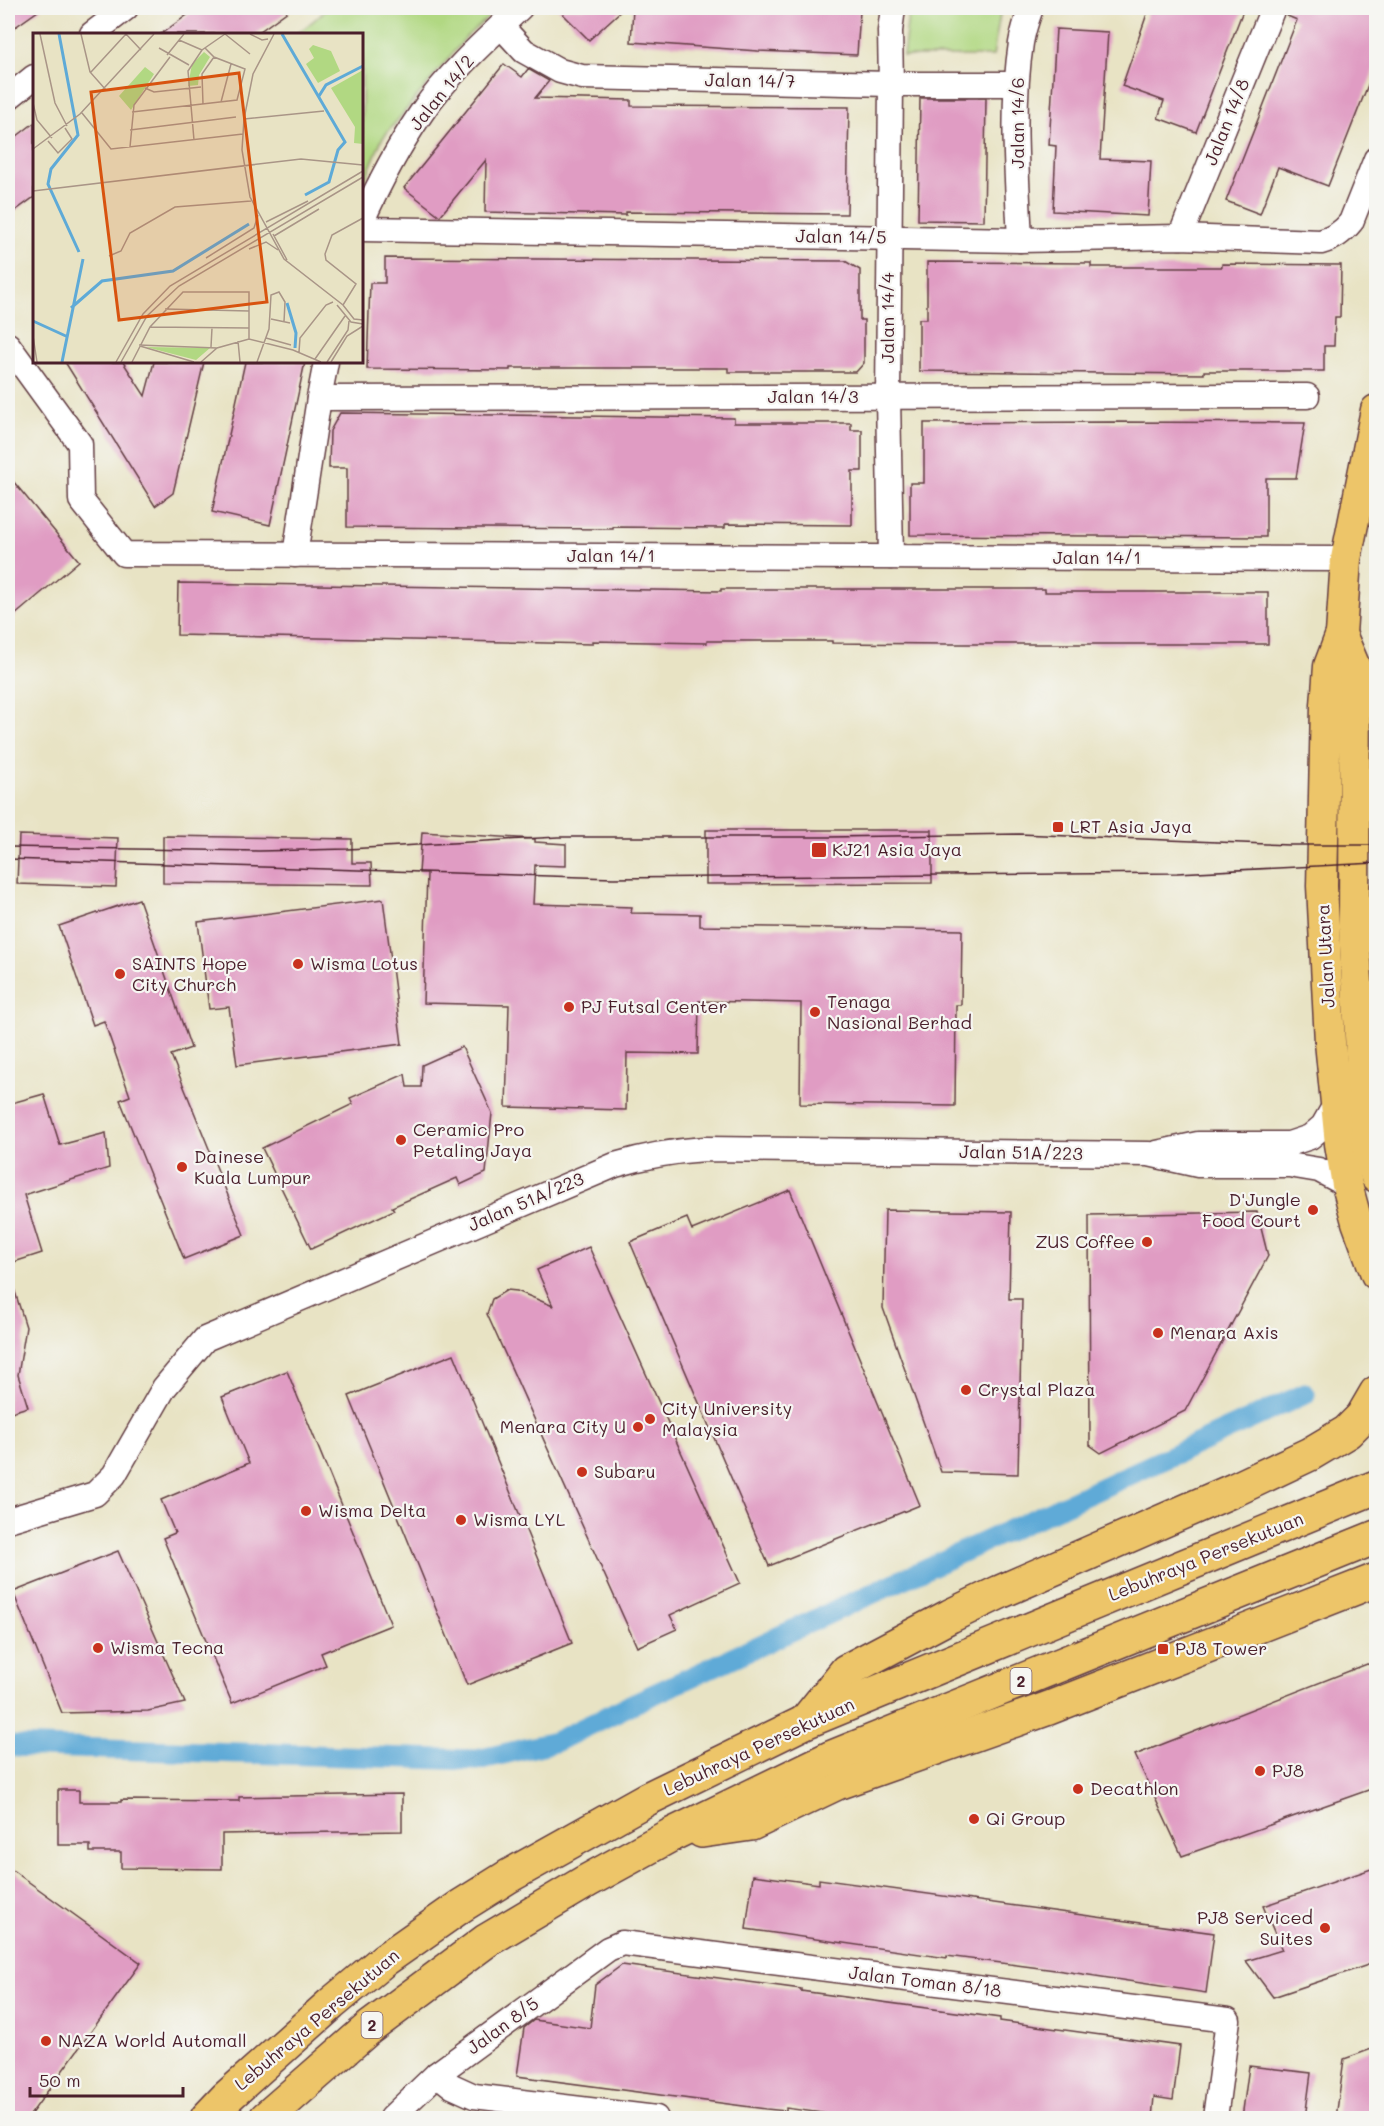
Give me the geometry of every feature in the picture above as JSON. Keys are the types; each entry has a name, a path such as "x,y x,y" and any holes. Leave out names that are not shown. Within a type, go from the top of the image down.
{"highway":[{"path":"806,1722 846,1671 1000,1592 1236,1490 1310,1454 1347,1432 1362,1417 1377,1393"},
{"name":"Lebuhraya Persekutuan","path":"207,2118 226,2098 331,2004 384,1960 461,1906 510,1876 647,1799 806,1722 1377,1487"},
{"name":"2","path":"266,2118 369,2028 486,1941 587,1881 671,1835 830,1758 1377,1537"},
{"path":"671,1835 751,1824 837,1783 1049,1708 1377,1580"}],"main road":[{"name":"Jalan Utara","path":"1375,421 1346,559 1341,634 1329,666 1322,886 1335,1105 1347,1185 1357,1222 1377,1274"},
{"name":"Jalan Utara","path":"1341,634 1355,667 1354,927 1364,1107 1370,1154 1377,1177"}],"street":[{"path":"93,33 126,8"},
{"name":"Jalan 14/2","path":"363,219 385,171 423,110 458,70 520,8"},
{"name":"Jalan 14/4","path":"891,557 888,238 892,8"},
{"name":"Jalan 14/6","path":"1020,240 1016,157 1016,84 1021,41 1031,8"},
{"name":"Jalan 14/8","path":"1180,237 1273,8"},
{"name":"Jalan 14/7","path":"501,26 524,51 560,71 582,77 891,84 1016,84"},
{"path":"8,98 33,78"},
{"name":"Jalan 14/5","path":"363,229 1020,240 1180,237 1321,242 1334,238 1351,222 1377,159"},
{"name":"Jalan 14/1","path":"8,345 80,444 81,500 124,554 1346,559"},
{"path":"295,555 326,363"},
{"name":"Jalan 14/3","path":"319,398 1307,396"},
{"name":"Jalan 51A/223","path":"1149,1154 1198,1144 1289,1144 1310,1137 1323,1126 1335,1105"},
{"name":"Jalan 51A/223","path":"8,1520 94,1494 114,1475 164,1388 204,1339 615,1165 674,1151 705,1149 1149,1154 1198,1165 1289,1165 1319,1170 1347,1185"},
{"name":"Jalan Toman 8/18","path":"622,1943 1228,2020 1215,2118"},
{"name":"Jalan 8/5","path":"391,2118 437,2074 608,1949 622,1943"},
{"path":"437,2074 452,2086 474,2096 656,2118"}],"green space":[{"path":"329,8 499,8 466,37 382,139 363,185 363,33 298,33"},
{"path":"909,8 1001,8 993,56 903,56"}],"building":[{"path":"8,8 42,8 8,32"},
{"path":"197,8 292,8 257,33 162,33"},
{"path":"557,8 624,8 589,40"},
{"path":"633,8 744,8 801,11 802,8 860,11 857,55 631,42"},
{"path":"1149,8 1244,8 1196,132 1158,118 1164,101 1122,86"},
{"path":"1287,8 1377,8 1377,62 1328,186 1278,167 1260,214 1226,201 1297,20 1285,15"},
{"path":"1056,29 1108,32 1100,159 1151,161 1148,216 1053,211 1056,146 1049,145"},
{"path":"504,64 522,77 528,69 549,81 535,98 631,100 631,106 849,107 847,214 626,212 626,215 485,212 486,160 440,216 404,188"},
{"path":"920,98 986,98 984,221 918,220"},
{"path":"33,124 33,198 8,216 8,143"},
{"path":"385,258 845,261 860,270 860,320 864,320 864,363 856,372 728,372 728,368 367,369 370,283 385,283"},
{"path":"927,262 1091,263 1091,267 1222,267 1222,264 1341,265 1340,317 1335,317 1334,346 1324,346 1324,371 1204,371 1204,374 919,371 919,319 927,319"},
{"path":"66,363 124,363 145,396 154,363 204,363 173,493 155,506"},
{"path":"245,363 305,363 270,525 212,512"},
{"path":"340,413 734,418 734,423 851,423 851,430 862,430 862,471 852,471 852,525 725,524 725,528 613,527 613,529 347,527 347,468 329,468 330,431"},
{"path":"924,423 1305,423 1296,478 1266,478 1266,537 910,535 910,483 924,483"},
{"path":"8,475 79,561 8,621"},
{"path":"178,583 721,591 721,589 1045,589 1045,592 1268,592 1268,644 592,641 592,644 177,635"},
{"name":"KJ21 Asia Jaya","path":"706,830 932,830 932,883 706,884"},
{"path":"422,832 535,839 535,842 566,844 566,866 535,865 533,904 632,907 631,913 700,914 700,926 962,930 961,1005 956,1005 955,1106 800,1104 801,1003 699,1001 698,1054 627,1053 626,1110 506,1107 509,1005 423,1003 427,873 419,873"},
{"path":"19,835 118,838 116,887 17,884"},
{"path":"163,836 352,839 352,863 371,863 372,885 163,883"},
{"path":"139,899 191,1048 171,1055 244,1235 184,1259 120,1100 130,1096 104,1021 93,1025 59,926"},
{"name":"Wisma Lotus","path":"383,899 402,1044 237,1065 229,1007 209,1009 198,922"},
{"path":"462,1047 492,1113 486,1173 460,1185 457,1178 392,1207 394,1210 311,1249 262,1148 353,1104 350,1098 405,1074 407,1087 421,1087 422,1065"},
{"path":"44,1094 60,1145 106,1133 109,1168 24,1195 42,1253 8,1264 8,1104"},
{"path":"790,1190 920,1505 769,1566 630,1242 687,1218 692,1230"},
{"name":"Crystal Plaza","path":"885,1210 1011,1212 1009,1299 1022,1299 1018,1474 941,1472 883,1308"},
{"name":"Menara Axis","path":"1257,1212 1268,1256 1185,1411 1101,1453 1090,1445 1089,1215"},
{"path":"589,1247 740,1583 670,1615 677,1629 637,1647 487,1314 492,1299 507,1290 517,1291 553,1306 537,1270"},
{"path":"8,1279 11,1279 26,1327 18,1375 28,1407 8,1413"},
{"name":"Wisma LYL","path":"454,1354 572,1643 467,1685 349,1396"},
{"path":"287,1371 391,1625 321,1653 326,1665 232,1703 163,1538 175,1533 161,1500 249,1463 222,1397"},
{"name":"Wisma Tecna","path":"118,1551 185,1703 148,1711 62,1713 13,1592"},
{"name":"PJ8","path":"1367,1664 1377,1666 1377,1787 1182,1856 1135,1755"},
{"path":"58,1790 79,1790 79,1802 239,1801 239,1797 402,1794 402,1831 222,1834 222,1869 121,1868 121,1852 90,1852 90,1845 58,1845"},
{"name":"NAZA World Automall","path":"8,1867 141,1963 28,2118 8,2118"},
{"name":"PJ8 Serviced Suites","path":"1377,1867 1377,1962 1273,1997 1246,1961 1282,1950 1263,1906"},
{"path":"753,1875 819,1884 819,1879 1214,1933 1206,1993 1063,1971 947,1956 947,1958 746,1929"},
{"path":"622,1965 801,1989 801,1991 1000,2018 1000,2021 1180,2046 1173,2100 1154,2097 1152,2118 858,2118 786,2108 786,2111 766,2109 517,2076 524,2028 534,2020 590,2028 595,1985"},
{"path":"1377,2047 1377,2118 1336,2118 1344,2059"},
{"path":"1249,2066 1311,2073 1305,2118 1242,2118"}],"waterway":[{"path":"8,1746 477,1760 555,1742 628,1706 1305,1394"}],"tram line":[{"path":"8,847 259,851 348,849 558,837 1019,834 1289,845 1376,845"},
{"path":"8,859 613,878 1177,873 1376,863"}],"place":[{"name":"LRT Asia Jaya","path":"1058,827"},
{"name":"KJ21 Asia Jaya","path":"819,850"},
{"name":"Wisma Lotus","path":"298,964"},
{"name":"SAINTS Hope City Church","path":"120,974"},
{"name":"PJ Futsal Center","path":"569,1007"},
{"name":"Tenaga Nasional Berhad","path":"815,1012"},
{"name":"Ceramic Pro Petaling Jaya","path":"401,1140"},
{"name":"Dainese Kuala Lumpur","path":"182,1167"},
{"name":"D'Jungle Food Court","path":"1313,1210"},
{"name":"ZUS Coffee","path":"1147,1242"},
{"name":"Menara Axis","path":"1158,1333"},
{"name":"Crystal Plaza","path":"966,1390"},
{"name":"City University Malaysia","path":"650,1419"},
{"name":"Menara City U","path":"638,1427"},
{"name":"Subaru","path":"582,1472"},
{"name":"Wisma Delta","path":"306,1511"},
{"name":"Wisma LYL","path":"461,1520"},
{"name":"Wisma Tecna","path":"98,1648"},
{"name":"PJ8 Tower","path":"1163,1649"},
{"name":"PJ8","path":"1260,1771"},
{"name":"Decathlon","path":"1078,1789"},
{"name":"Qi Group","path":"974,1819"},
{"name":"PJ8 Serviced Suites","path":"1325,1928"},
{"name":"NAZA World Automall","path":"46,2041"}]}
